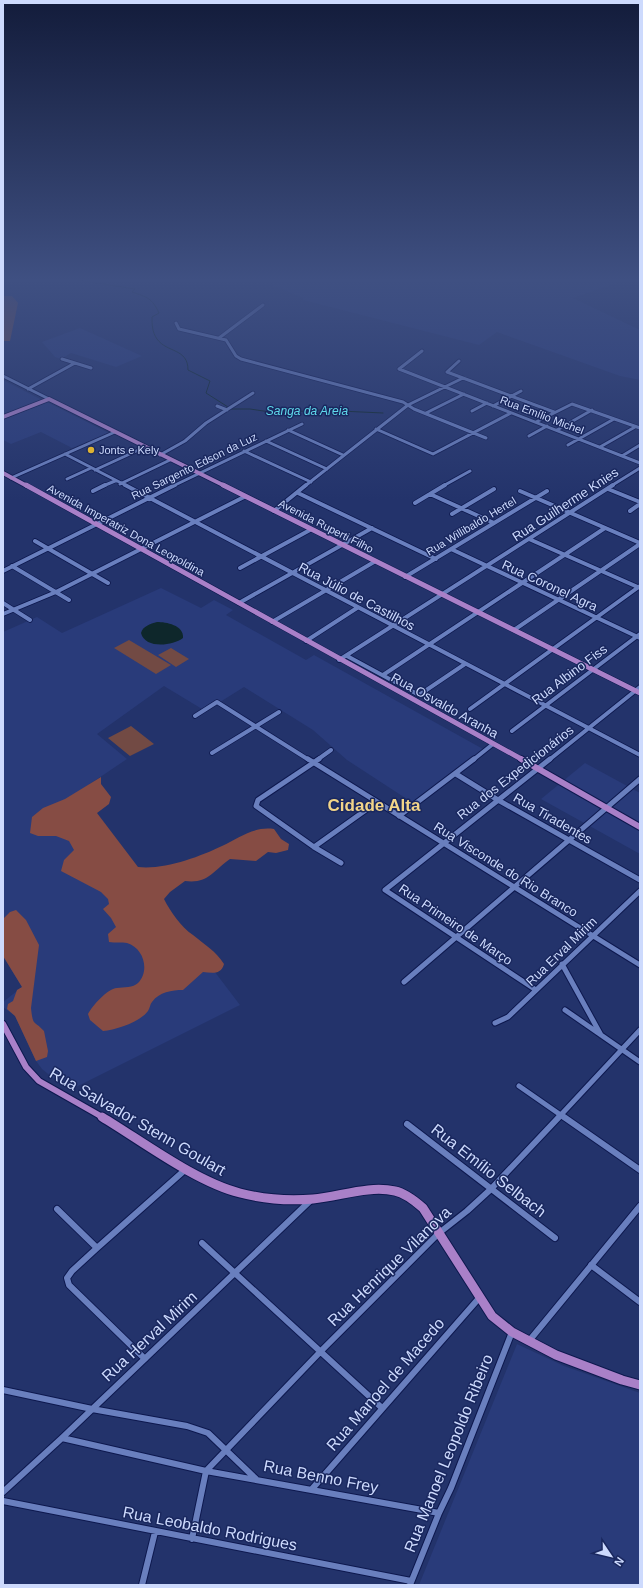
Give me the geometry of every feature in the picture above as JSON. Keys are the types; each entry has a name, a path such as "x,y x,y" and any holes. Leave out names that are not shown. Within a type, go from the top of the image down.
{"main road":[{"path":"3,417 49,399"},
{"name":"Avenida Ruperti Filho","path":"49,399 638,692"},
{"name":"Avenida Imperatriz Dona Leopoldina","path":"3,473 239,604"},
{"name":"Rua Osvaldo Aranha","path":"239,604 538,768 640,827"},
{"name":"Rua Salvador Stenn Goulart","path":"3,1024 26,1067 39,1081 140,1140 186,1169 216,1184 240,1193 271,1198 312,1199 374,1190 395,1191 412,1199 424,1208 492,1316 512,1332 556,1355 622,1380 640,1385"}],"street":[{"path":"234,352 236,356 241,359 403,402 486,438"},
{"name":"Rua Emílio Michel","path":"419,352 399,369 640,463"},
{"path":"62,359 91,368"},
{"path":"459,361 447,372 554,412"},
{"path":"28,389 75,363"},
{"name":"Avenida Ruperti Filho","path":"3,376 49,399"},
{"path":"274,511 408,405 463,378"},
{"path":"493,406 521,391"},
{"path":"160,455 185,441 206,423 253,393"},
{"path":"426,413 464,394"},
{"path":"472,411 487,403"},
{"path":"536,422 570,404 592,410 640,428"},
{"path":"217,406 227,410"},
{"path":"557,430 592,410"},
{"path":"376,429 433,454 511,413"},
{"path":"568,445 614,418"},
{"name":"Rua Sargento Edson da Luz","path":"3,571 95,524 302,424"},
{"path":"529,436 547,426"},
{"path":"600,447 635,426"},
{"path":"288,430 343,456"},
{"path":"12,478 115,432"},
{"path":"266,441 327,469"},
{"path":"622,456 640,445"},
{"path":"67,478 93,469 145,447"},
{"path":"244,452 311,482"},
{"name":"Rua Júlio de Castilhos","path":"65,454 640,755"},
{"path":"120,484 170,460"},
{"name":"Rua Guilherme Knies","path":"340,660 640,468"},
{"path":"415,503 470,471"},
{"path":"93,491 115,480"},
{"path":"452,514 494,489"},
{"path":"608,489 640,503 630,511"},
{"path":"520,491 640,543"},
{"name":"Rua Willibaldo Hertel","path":"405,577 547,491"},
{"path":"298,493 436,559"},
{"path":"430,494 494,523"},
{"path":"3,614 56,592 244,497"},
{"path":"239,604 372,528"},
{"path":"383,675 605,528"},
{"path":"240,568 310,530"},
{"path":"529,539 639,587"},
{"path":"35,541 108,583"},
{"path":"514,630 640,543"},
{"name":"Rua Coronel Agra","path":"451,549 596,618 639,636"},
{"path":"272,622 374,562"},
{"path":"12,566 69,600"},
{"path":"470,708 639,587"},
{"path":"3,603 30,620"},
{"path":"306,641 357,608"},
{"name":"Rua Albino Fiss","path":"512,731 639,636"},
{"path":"346,656 417,694 421,694 465,664"},
{"name":"Rua dos Expedicionários","path":"385,890 443,842 588,728 638,692 640,687"},
{"name":"Rua Visconde do Rio Branco","path":"195,716 217,702 640,965"},
{"path":"212,753 278,712"},
{"path":"400,816 493,744"},
{"path":"331,750 258,800 256,806 314,847 341,863"},
{"name":"Rua Tiradentes","path":"456,774 498,800 640,880"},
{"path":"404,982 640,779"},
{"path":"314,847 377,802"},
{"name":"Rua Primeiro de Março","path":"385,890 536,990"},
{"name":"Rua Erval Mirim","path":"495,1023 508,1016 640,891"},
{"path":"562,964 602,1036"},
{"path":"565,1010 640,1062"},
{"name":"Rua Henrique Vilanova","path":"206,1471 321,1351 440,1233 467,1212 492,1189 640,1030"},
{"path":"519,1086 562,1114 640,1170"},
{"name":"Rua Emílio Selbach","path":"407,1124 555,1238"},
{"path":"145,1359 69,1285 67,1278 72,1271 97,1248 186,1169"},
{"name":"Rua Herval Mirim","path":"3,1492 62,1438 312,1199"},
{"path":"529,1341 640,1206"},
{"path":"57,1209 97,1248"},
{"path":"202,1243 382,1408"},
{"path":"591,1265 640,1302"},
{"name":"Rua Manoel de Macedo","path":"312,1489 480,1298"},
{"name":"Rua Manoel Leopoldo Ribeiro","path":"411,1583 439,1513 452,1488 512,1332"},
{"name":"Rua Benno Frey","path":"3,1390 92,1409 187,1426 208,1433 256,1479 439,1513"},
{"path":"62,1438 206,1471 256,1479"},
{"path":"192,1539 206,1471"},
{"name":"Rua Leobaldo Rodrigues","path":"3,1501 411,1583"},
{"path":"142,1585 155,1532"}],"shaded area":[{"path":"51,352 133,352 142,356 116,367 71,353 61,359 55,357"},
{"path":"553,352 640,352 640,380 620,376"},
{"path":"3,380 42,400 3,415"},
{"path":"47,402 109,433 72,448 41,432 11,444 3,440 3,420"},
{"path":"161,588 201,608 214,600 233,610 226,615 306,660 314,655 483,749 413,803 347,760 313,730 244,687 220,702 216,700 202,709 164,686 97,734 127,759 78,792 240,1005 74,1088 53,1078 42,1069 36,1061 15,1016 3,1007 3,1002 22,987 3,956 3,632 37,617 62,633"},
{"path":"157,622 178,627 183,634 183,638 166,644 153,644 148,642 141,633 147,626"},
{"path":"129,640 171,665 156,674 114,648"},
{"path":"171,648 189,659 176,667 158,655"},
{"path":"131,726 154,744 130,756 108,738"},
{"path":"585,763 640,793 640,854 541,799"},
{"path":"101,777 101,784 111,797 109,804 97,813 138,867 159,867 181,862 222,846 247,833 260,829 274,829 281,839 289,844 288,850 276,853 268,852 256,861 230,859 205,879 199,881 185,881 170,892 164,899 173,914 184,928 217,955 224,964 223,968 218,972 203,972 183,990 174,990 158,996 151,1003 148,1011 134,1022 103,1031 90,1020 88,1014 96,1003 109,991 136,985 142,978 144,972 143,960 138,950 133,946 127,943 109,942 108,934 116,927 111,918 103,909 109,904 108,899 101,892 61,871 64,860 74,850 69,841 56,836 38,836 30,833 32,817 43,808 65,799"},
{"path":"16,910 26,920 39,945 31,1008 33,1021 44,1031 48,1051 47,1057 36,1061 15,1016 7,1009 8,1004 13,1001 17,990 22,987 3,956 3,919 10,912"},
{"path":"517,1344 564,1366 640,1393 640,1585 419,1585"}],"waterway":[{"name":"Sanga da Areia","path":"176,352 185,358 188,370 210,381 206,393 228,407"},
{"name":"Sanga da Areia","path":"231,409 250,409 277,413 319,410 383,413"}],"place":[{"name":"Jonts e Kely","path":"91,450"}],"district":[{"name":"Cidade Alta","path":"374,805"}]}
